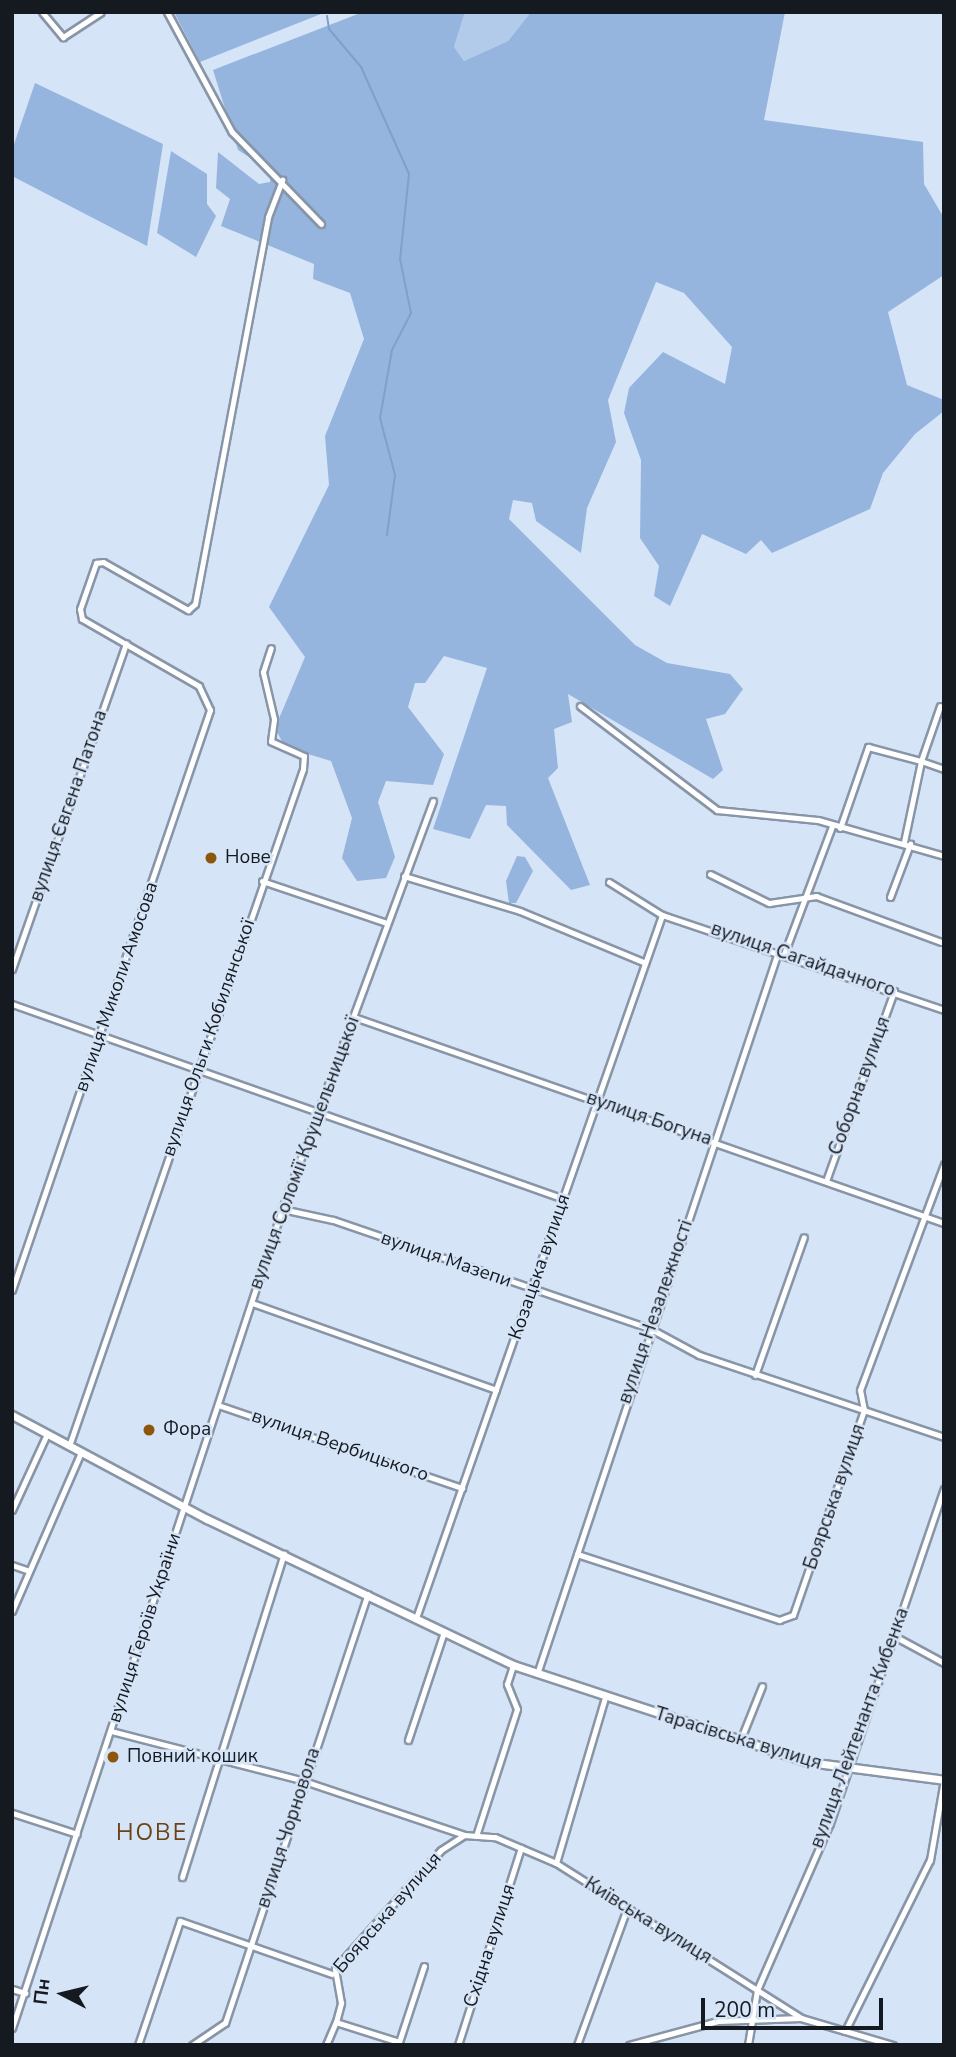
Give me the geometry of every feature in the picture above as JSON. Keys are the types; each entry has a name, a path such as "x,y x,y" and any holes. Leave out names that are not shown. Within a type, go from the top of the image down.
{"street":[{"path":"42,12 63,37 101,12"},
{"path":"167,12 232,132 282,180 321,224"},
{"path":"126,643 82,619 89,579 96,563 103,562 188,610 195,604 268,217 282,180"},
{"name":"вулиця Миколи Амосова","path":"12,1290 208,727 207,696 199,686 126,643"},
{"name":"вулиця Євгена Патона","path":"12,969 126,643"},
{"name":"вулиця Ольги Кобилянської","path":"69,1446 200,1069 304,756 271,741 274,719 263,672 271,648"},
{"path":"580,706 717,810 832,826 907,843 944,856"},
{"path":"890,897 907,843 921,761 940,706"},
{"path":"840,828 868,747 944,769"},
{"name":"вулиця Соломії Крушельницької","path":"184,1507 282,1209 433,801"},
{"name":"вулиця Незалежності","path":"537,1674 649,1328 714,1141 781,953 832,826"},
{"path":"710,874 769,903 803,896 941,942"},
{"path":"404,876 520,911 643,962"},
{"path":"262,881 387,923"},
{"name":"вулиця Сагайдачного","path":"609,882 662,915 944,1010"},
{"name":"Козацька вулиця","path":"416,1618 533,1290 643,962 662,915"},
{"name":"Соборна вулиця","path":"826,1181 894,992"},
{"path":"12,1004 564,1199"},
{"name":"вулиця Богуна","path":"354,1017 944,1223"},
{"name":"Боярська вулиця","path":"577,1554 786,1619 797,1608 864,1410 860,1390 944,1164"},
{"name":"вулиця Мазепи","path":"282,1209 333,1220 649,1328 699,1355 944,1437"},
{"path":"755,1375 804,1237"},
{"path":"252,1303 496,1390"},
{"name":"вулиця Вербицького","path":"218,1405 462,1488"},
{"name":"Тарасівська вулиця","path":"12,1415 184,1507 513,1665 740,1741 849,1770 944,1780"},
{"path":"12,1510 47,1434"},
{"path":"12,1611 81,1452"},
{"name":"вулиця Лейтенанта Кибенка","path":"748,2045 757,1990 849,1770 944,1489"},
{"name":"вулиця Героїв України","path":"12,2028 184,1507"},
{"path":"182,1877 284,1555"},
{"path":"12,1564 29,1572"},
{"name":"вулиця Чорновола","path":"192,2045 225,2023 368,1594"},
{"path":"408,1740 444,1632"},
{"path":"894,1636 944,1663"},
{"path":"476,1836 517,1709 507,1684 513,1665"},
{"path":"740,1741 762,1686"},
{"path":"556,1863 605,1698"},
{"name":"Київська вулиця","path":"111,1731 304,1782 464,1835 521,1848 556,1863 801,2018 893,2045"},
{"path":"845,2031 930,1860 944,1780"},
{"path":"12,1813 77,1834"},
{"name":"Боярська вулиця","path":"336,2022 341,2004 332,1974 441,1850 464,1835"},
{"name":"Східна вулиця","path":"458,2045 521,1848"},
{"path":"578,2045 627,1908"},
{"path":"138,2045 180,1921 251,1942 332,1974"},
{"path":"399,2042 424,1966"},
{"path":"12,1989 24,1993"},
{"path":"629,2045 666,2031 754,2018 801,2018"},
{"path":"326,2045 336,2022 408,2045"}],"shaded area":[{"path":"174,12 326,12 200,62"},
{"path":"363,12 465,12 454,47 464,61 508,41 531,12 785,12 764,120 923,142 924,184 944,218 944,275 888,312 907,385 944,400 944,411 915,434 883,473 870,509 772,553 761,540 746,554 702,534 670,606 654,596 659,566 640,538 641,460 624,413 629,388 663,352 725,384 732,347 684,293 656,282 608,400 616,442 587,508 581,553 536,521 532,503 513,500 509,519 635,645 667,663 730,674 743,689 725,714 706,719 723,770 713,779 568,694 572,722 554,729 558,768 548,778 590,885 571,890 507,825 506,806 486,805 470,839 433,829 487,668 444,656 425,683 415,683 408,707 444,754 433,785 386,781 378,802 395,857 386,878 357,881 342,858 352,818 331,761 285,747 275,728 305,657 269,607 329,485 325,436 364,339 350,293 313,279 314,264 221,226 230,199 216,188 218,152 259,184 270,182 271,171 238,150 213,70"},
{"path":"465,12 531,12 508,41 464,61 454,47"},
{"path":"35,83 163,144 147,246 12,176 12,150"},
{"path":"171,151 207,174 207,204 216,216 196,257 157,233"},
{"path":"517,856 525,857 533,871 516,903 509,903 506,881"}],"waterway":[{"path":"327,16 329,29 361,67 409,174 400,259 411,313 392,350 380,418 395,475 387,535"}],"place":[{"name":"Нове","path":"211,858"},
{"name":"Фора","path":"149,1430"},
{"name":"Повний кошик","path":"113,1757"}],"district":[{"name":"НОВЕ","path":"152,1833"}]}
